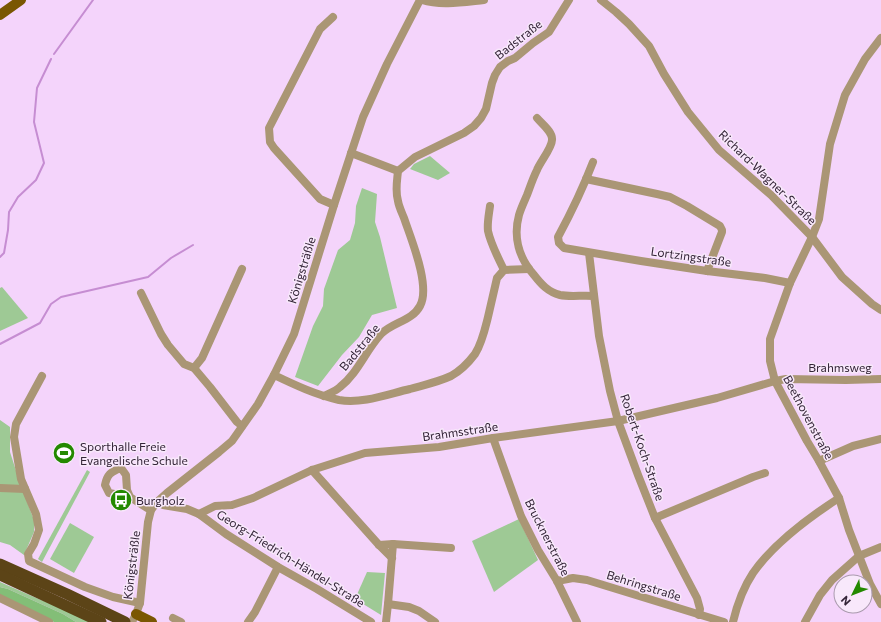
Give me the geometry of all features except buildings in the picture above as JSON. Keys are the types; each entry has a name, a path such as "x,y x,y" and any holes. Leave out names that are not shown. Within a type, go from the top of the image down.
{"highway":[{"path":"0,564 67,594 132,619"},
{"path":"0,575 101,622"}],"main road":[{"path":"0,15 21,0"},
{"path":"132,619 152,622"}],"street":[{"path":"421,0 428,2 451,3 484,0"},
{"name":"Königsträßle","path":"132,619 140,603 148,522 151,510 157,502 236,436 258,404 274,375 294,334 334,205 366,110 387,64 421,0"},
{"name":"Badstraße","path":"324,396 340,388 382,334 393,325 415,313 423,297 423,279 413,243 398,202 396,188 398,171 415,157 464,133 474,126 486,109 492,83 500,67 515,58 549,32 569,0"},
{"name":"Richard-Wagner-Straße","path":"601,0 629,24 649,46 664,74 688,112 719,150 771,195 812,237 842,277 872,304 881,310"},
{"path":"333,17 320,29 269,128 270,142 274,148 320,199 334,205"},
{"name":"Beethovenstraße","path":"881,38 865,59 845,95 830,144 819,219 790,283 770,338 770,361 775,381 839,498 849,530 870,584 881,604"},
{"path":"537,118 553,138 552,144 537,169 519,215 517,227 519,250 529,270 548,290 561,295 594,296"},
{"path":"351,153 398,171"},
{"path":"593,162 586,179 670,198 684,204 720,226 722,232 707,271"},
{"name":"Lortzingstraße","path":"586,179 558,237 559,243 564,248 790,283"},
{"path":"490,206 488,230 504,270"},
{"name":"Robert-Koch-Straße","path":"589,253 600,344 618,421 655,518 697,598 700,609 699,615"},
{"path":"194,368 202,358 242,269"},
{"path":"274,375 324,396 339,400 352,401 372,398 436,382 451,376 460,370 475,353 482,340 497,278 504,270 529,270"},
{"path":"141,293 160,334 184,364 194,368 237,422 242,426"},
{"path":"42,376 16,424 14,437 21,479 36,514 38,530 34,544 28,554 29,561 86,587 113,597 140,603"},
{"name":"Brahmsweg","path":"775,381 786,379 881,379"},
{"name":"Brahmsstraße","path":"199,514 215,506 232,505 254,498 312,470 365,453 439,447 618,421 717,398 775,381"},
{"name":"Brucknerstraße","path":"493,438 521,516 538,550 557,581 577,622"},
{"path":"819,461 852,446 881,439"},
{"path":"312,470 392,558"},
{"path":"655,518 765,473"},
{"path":"0,488 25,489"},
{"path":"130,497 151,510"},
{"path":"733,622 744,588 766,558 798,527 839,498"},
{"path":"157,502 163,505 187,509 199,514"},
{"name":"Georg-Friedrich-Händel-Straße","path":"199,514 226,534 278,567 371,622"},
{"path":"379,545 393,544 451,548"},
{"path":"386,622 393,544"},
{"path":"805,622 820,595 832,580 859,556 881,547"},
{"path":"248,622 255,612 278,567"},
{"name":"Behringstraße","path":"557,581 573,578 587,580 724,622"},
{"path":"0,598 49,622"},
{"path":"388,604 409,607 419,611 435,622"},
{"path":"173,618 181,622"}],"green space":[{"path":"430,156 450,173 438,180 410,169 414,164"},
{"path":"362,188 377,194 375,222 397,308 372,315 359,337 342,355 318,386 295,377 313,326 323,306 324,289 338,250 350,240 355,223 356,206"},
{"path":"2,287 28,318 0,331 0,288"},
{"path":"0,420 10,427 10,452 34,520 34,532 24,555 10,545 0,542"},
{"path":"87,470 90,472 42,562 38,559"},
{"path":"519,519 538,560 494,592 472,541"},
{"path":"70,523 94,537 74,573 50,559"},
{"path":"367,572 385,573 381,615 355,599"},
{"path":"0,582 61,607 90,622 76,622 63,614 8,589 0,587"},
{"path":"0,587 8,589 63,614 76,622 54,622 0,595"}],"waterway":[{"path":"54,54 93,0"},
{"path":"0,257 4,253 9,212 18,197 36,180 44,163 34,122 37,88 51,59"},
{"path":"0,344 40,323 51,304 61,297 148,277 171,258 193,245"}],"place":[{"name":"Sporthalle Freie Evangelische Schule","path":"64,453"},
{"name":"Burgholz","path":"121,500"}]}
